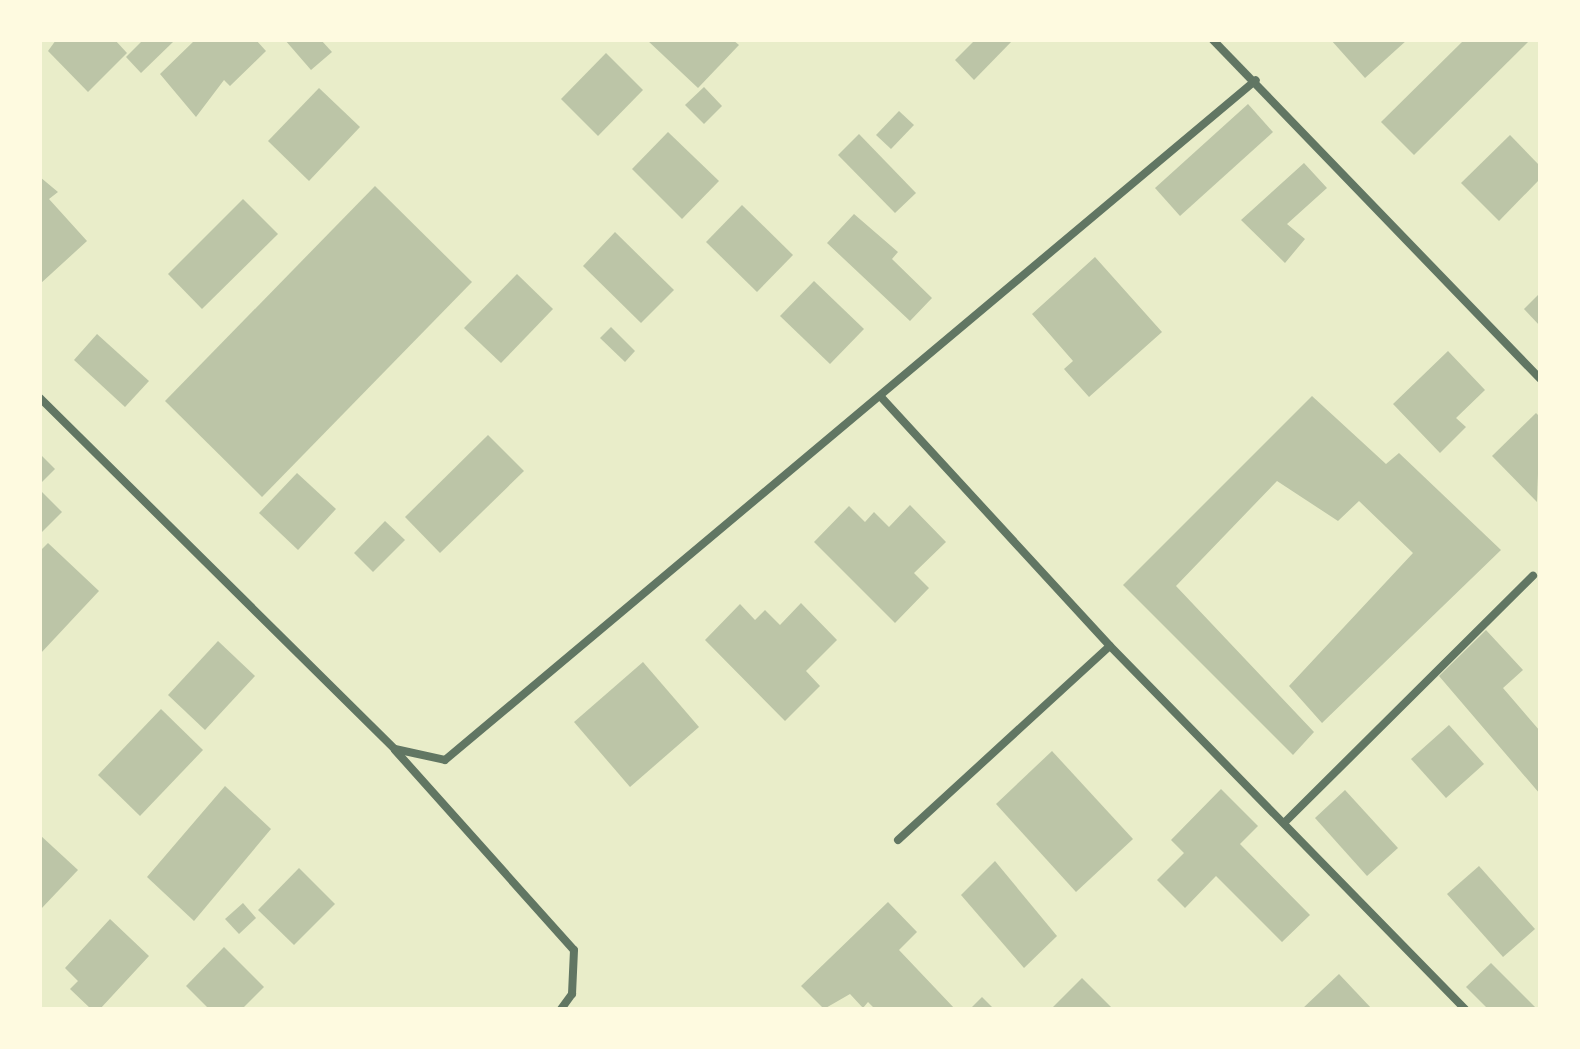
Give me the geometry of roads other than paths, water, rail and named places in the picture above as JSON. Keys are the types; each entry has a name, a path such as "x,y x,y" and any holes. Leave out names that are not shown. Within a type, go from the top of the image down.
{"street":[{"path":"1213,40 1256,80 1540,379"},
{"path":"395,749 445,760 1256,80"},
{"path":"881,397 1110,646 1465,1009"},
{"path":"40,398 395,749 574,950 572,994 561,1009"},
{"path":"1284,823 1533,576"},
{"path":"898,840 1110,646"}]}
